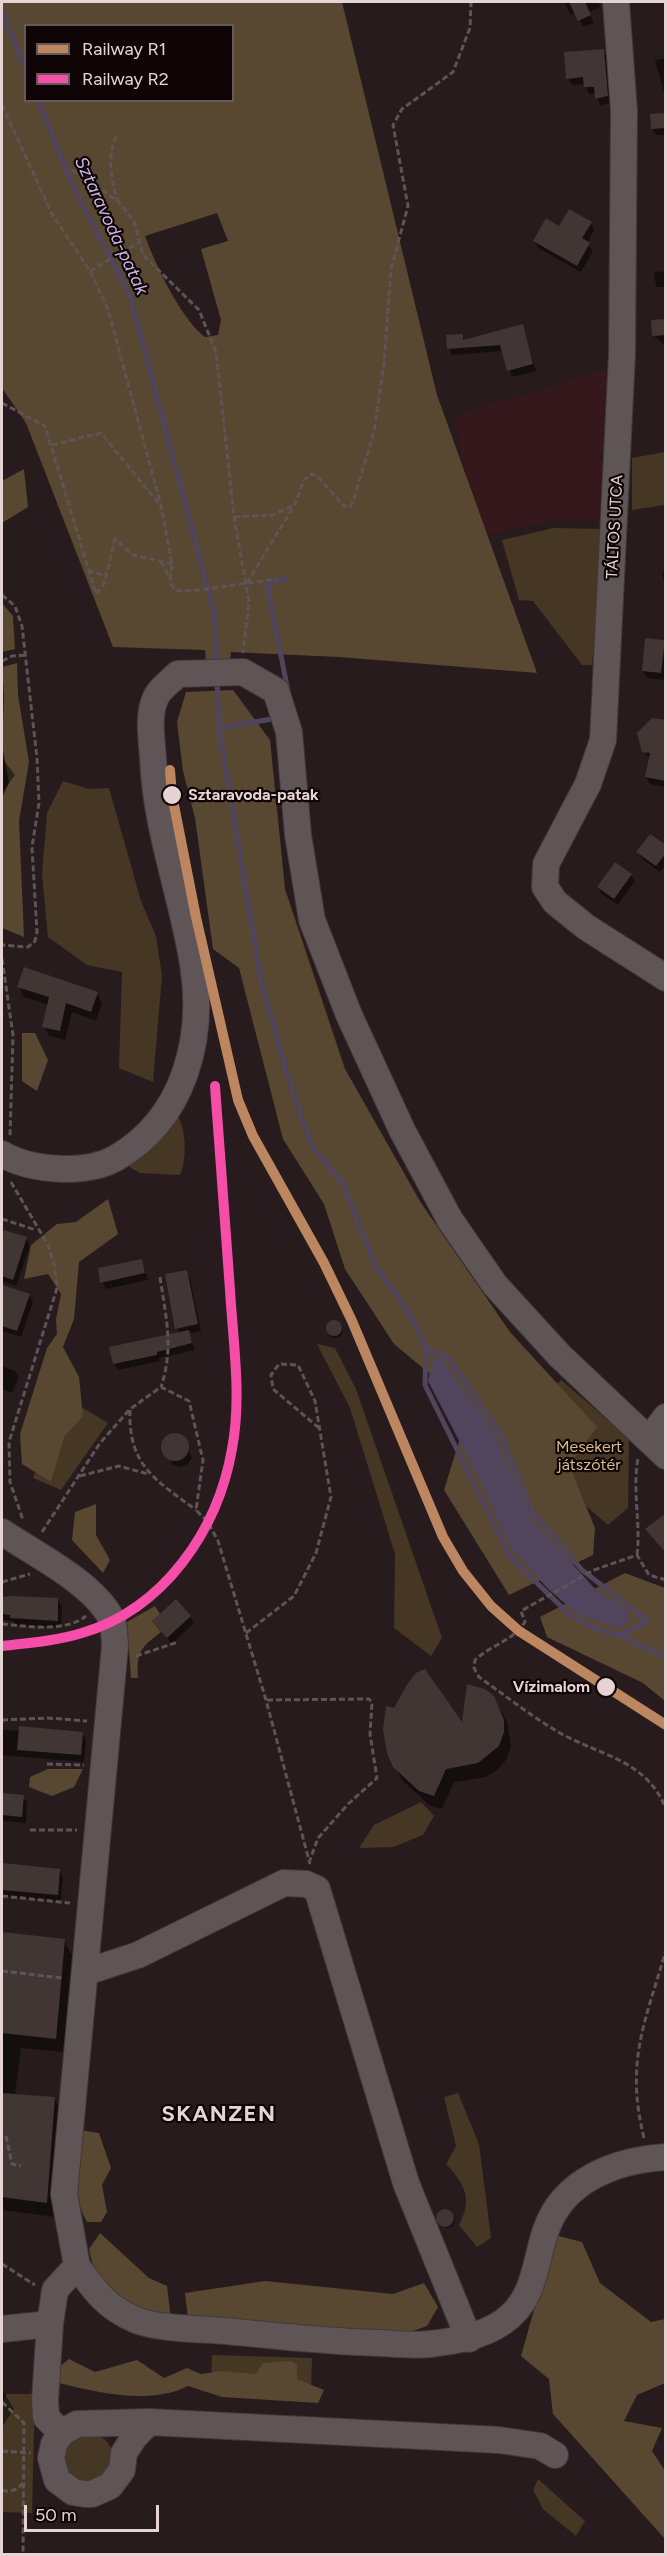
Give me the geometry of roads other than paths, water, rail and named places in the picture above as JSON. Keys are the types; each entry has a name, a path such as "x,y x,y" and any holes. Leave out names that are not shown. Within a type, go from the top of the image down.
{"street":[{"name":"TÁLTOS UTCA","path":"616,2 624,111 622,354 603,740 588,784 546,864 546,887 555,902 586,927 666,978"},
{"path":"5,1156 45,1167 87,1167 112,1160 135,1147 162,1121 181,1089 189,1061 194,1019 193,965 154,795 150,714 157,695 178,674 243,672 276,691 289,732 298,835 312,920 349,1015 402,1130 450,1220 495,1285 560,1356 657,1447 666,1417"},
{"path":"13,1528 30,1551 72,1579 98,1601 113,1621 114,1663 109,1723 64,2194 77,2266 103,2301 138,2321 182,2327 356,2343 427,2345 469,2339 503,2322 518,2307 532,2286 546,2229 561,2201 590,2176 657,2157"},
{"path":"85,1976 138,1955 284,1883 306,1884 317,1889 406,2183 469,2339"},
{"path":"61,2433 46,2417 50,2324 55,2290 77,2266"},
{"path":"2,2329 50,2324"},
{"path":"149,2422 135,2436 124,2453 122,2470 111,2486 92,2494 73,2492 57,2480 51,2458 54,2444 61,2433 78,2424 149,2422 499,2440 540,2446 555,2455"},
{"path":"100,2423 116,2436 124,2453"}],"waterway":[{"name":"Sztaravoda-patak","path":"2,11 24,65"},
{"name":"Sztaravoda-patak","path":"39,102 73,186 130,296 215,616 217,667"},
{"path":"286,578 267,585 288,691"},
{"name":"Sztaravoda-patak","path":"217,679 219,728 261,980 287,1074 312,1147 343,1184 376,1267 407,1310 426,1348 450,1359 501,1436 532,1511 582,1570 648,1621 620,1635 666,1658"},
{"path":"219,728 272,719"},
{"path":"426,1348 425,1385 510,1557 572,1617 597,1629 620,1635"}],"rail line":[{"name":"R1","path":"170,770 172,795 196,917 238,1100 253,1136 324,1263 352,1321 443,1537 463,1571 491,1606 519,1631 666,1725"},
{"name":"R2","path":"2,1646 72,1636 111,1622 138,1606 162,1586 182,1562 200,1536 214,1509 225,1479 232,1449 237,1390 215,1086"}],"place":[{"name":"Sztaravoda-patak","path":"172,795"},
{"name":"Vízimalom","path":"606,1687"}],"district":[{"name":"SKANZEN","path":"219,2115"}],"park label":[{"name":"Mesekert játszótér","path":"589,1456"}]}
